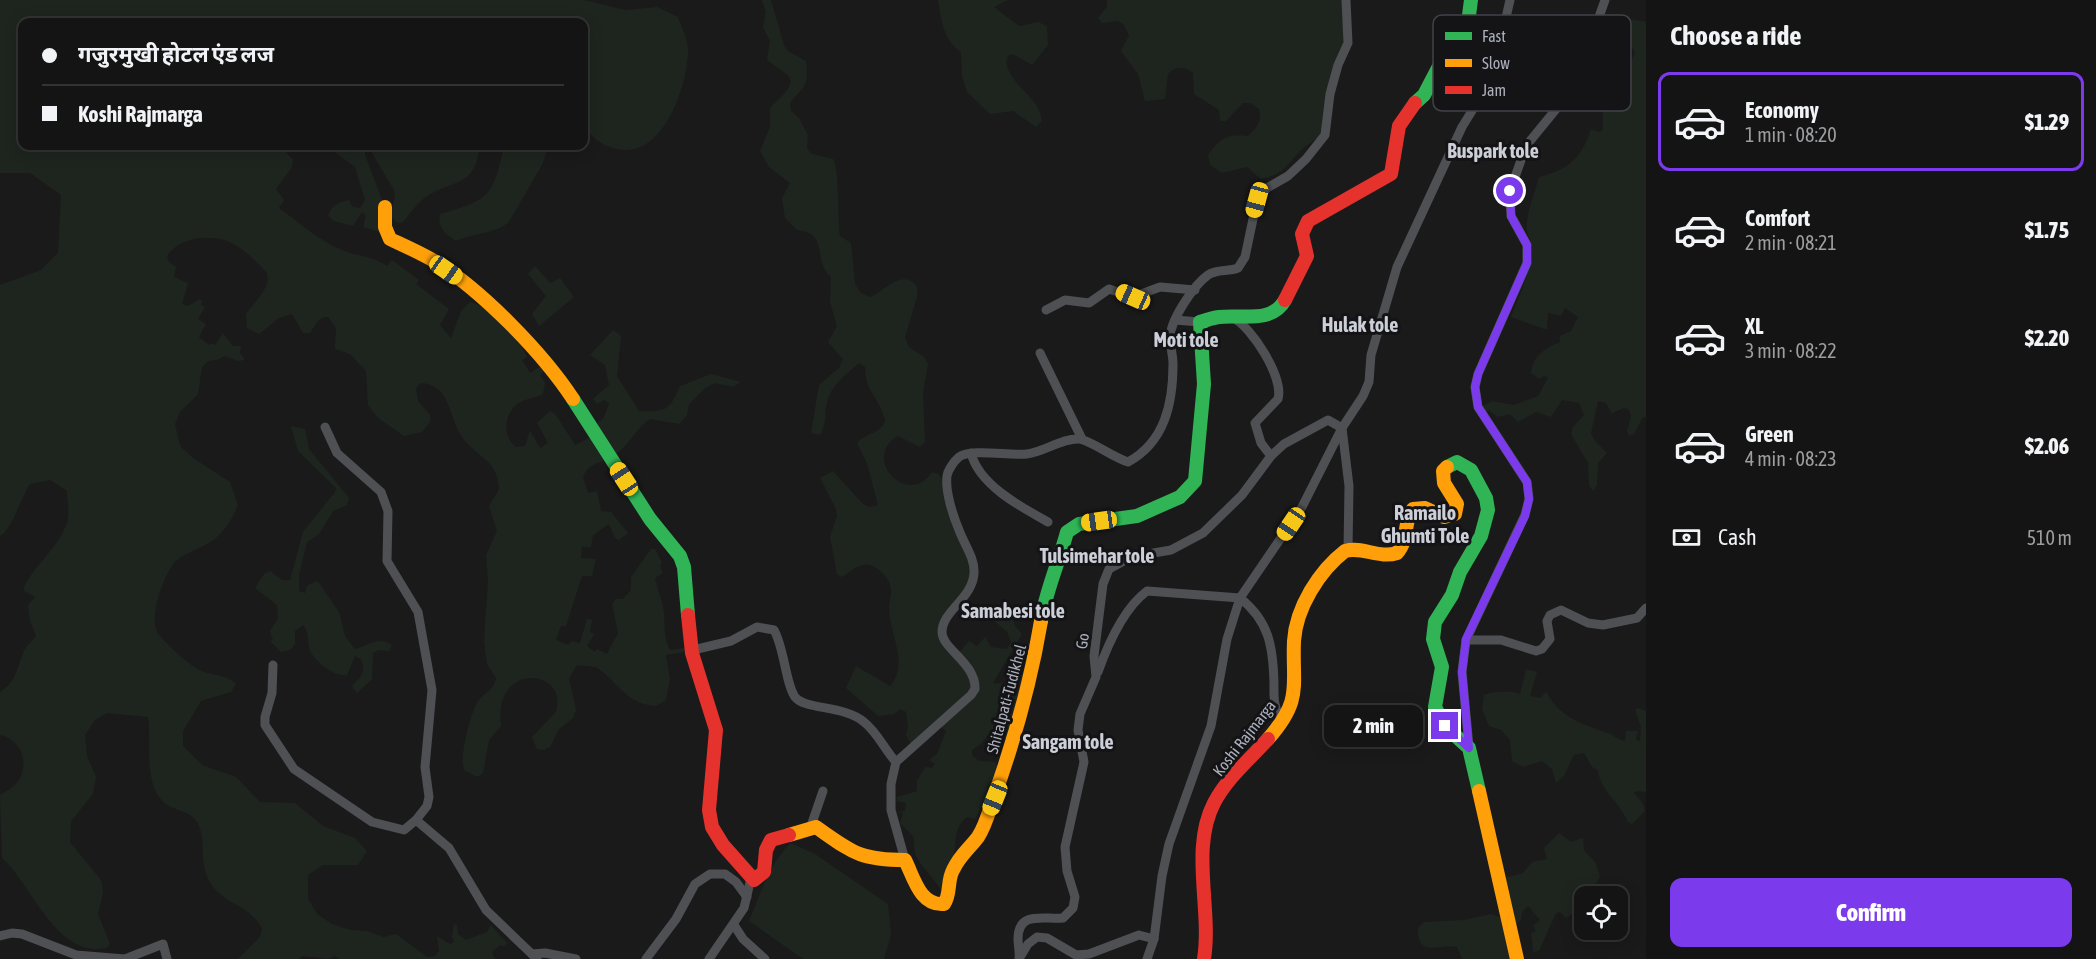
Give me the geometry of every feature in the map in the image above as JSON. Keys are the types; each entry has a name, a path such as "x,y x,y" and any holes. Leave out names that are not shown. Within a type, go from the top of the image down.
{"street":[{"path":"811,826 852,852 875,860 905,860 891,810 891,784 896,762 975,689 974,675 945,640 942,632 945,622 970,590 974,579 974,567 958,529 947,476 959,457 971,453 1003,456 1029,454 1071,439 1082,439 1112,457 1128,462 1146,452 1166,419 1173,367 1170,336 1175,320 1195,290 1210,273 1238,268 1245,257 1257,200 1267,188 1288,176 1306,159 1325,135 1333,85 1348,43 1346,0"},
{"path":"1469,15 1471,0"},
{"path":"1507,15 1510,0"},
{"path":"1600,15 1605,0"},
{"path":"1175,320 1200,322 1231,316 1259,316 1272,313 1281,307 1307,256 1302,234 1308,221 1391,174 1399,126 1409,108 1424,95 1433,78"},
{"path":"1147,959 1154,939 1162,876 1169,844 1210,726 1227,639 1240,598 1302,507 1342,428 1363,396 1369,382 1371,355 1397,267 1462,127 1472,111"},
{"path":"1517,959 1469,748 1462,672 1466,639 1525,516 1529,499 1527,482 1478,407 1475,387 1478,374 1527,263 1527,245 1511,216 1510,191 1526,146 1554,111"},
{"path":"386,207 385,227 390,239 434,261 458,278 500,315 560,379 650,519 680,556 684,567 696,672 711,709 716,730 709,810 712,827 749,876 754,880 764,873 766,850 771,840 784,838 811,826 823,791"},
{"path":"1046,310 1065,300 1089,303 1109,289 1133,297 1160,287 1195,290"},
{"path":"1231,316 1240,321 1250,332 1279,385 1278,399 1255,423 1261,443 1271,456"},
{"name":"Shitalpati-Tudikhel","path":"905,860 930,904 944,904 948,898 948,879 961,854 978,837 1013,743 1021,704 1033,668 1043,618 1045,593 1069,528 1079,524 1137,516 1180,497 1195,481 1204,384 1200,322"},
{"path":"1040,353 1082,439"},
{"name":"Go","path":"1020,958 1018,937 1020,926 1026,919 1040,916 1063,918 1073,908 1075,897 1067,872 1065,847 1084,762 1078,730 1080,714 1096,677 1094,656 1103,584 1109,569 1131,557 1172,550 1203,533 1242,495 1271,456 1284,444 1328,420 1342,428"},
{"path":"273,665 272,693 265,724 294,769 372,822 404,830 416,820 427,806 429,797 425,767 432,690 418,612 387,561 388,511 385,499 337,453 324,427"},
{"path":"1342,428 1349,486 1348,550 1355,548 1387,555 1398,552 1402,547 1408,519 1413,509 1420,506 1444,518 1455,514 1455,498 1444,483 1443,471 1457,462 1464,464 1474,475 1486,498 1486,521 1452,595 1435,622 1432,633 1442,667 1435,707 1445,726 1469,748"},
{"path":"971,453 973,461 999,490 1048,522"},
{"name":"Koshi Rajmarga","path":"1204,959 1208,931 1204,841 1208,816 1225,790 1292,704 1296,623 1305,602 1337,557 1348,550"},
{"path":"1096,677 1104,654 1127,614 1138,598 1147,591 1240,598 1264,622 1268,635 1274,703 1281,719"},
{"path":"1466,639 1501,640 1536,651 1542,649 1550,639 1546,621 1550,615 1561,610 1588,623 1603,625 1637,618 1646,608"},
{"path":"693,650 731,641 757,627 774,630 793,695 806,705 836,708 863,721 896,762"},
{"path":"416,820 449,848 466,871 486,910 535,956 545,953 576,959"},
{"path":"646,959 676,919 695,884 704,877 725,874 736,882 747,897"},
{"path":"709,959 734,925 747,897 749,876"},
{"path":"734,925 743,939 765,959"},
{"path":"0,936 12,933 22,934 76,955 125,959 163,944 167,959"},
{"path":"1020,958 1028,944 1037,937 1047,938 1076,955 1089,954 1139,935 1154,939"}],"shaded area":[{"path":"0,0 584,0 625,10 657,7 678,17 686,39 688,53 676,104 656,136 643,146 628,150 610,147 594,138 588,130 588,18 18,18 18,150 284,150 293,160 292,167 276,189 284,200 279,208 334,246 387,266 392,260 419,280 416,284 449,309 440,325 451,338 461,311 470,302 487,310 511,332 527,357 522,360 530,373 541,366 545,370 540,375 545,383 543,394 519,403 509,415 507,432 516,447 525,446 530,431 540,448 548,443 537,423 550,411 556,415 575,445 593,436 593,426 603,419 609,404 605,400 597,404 593,399 609,385 605,365 590,355 613,330 621,336 617,376 639,411 666,408 673,401 680,386 711,374 741,382 733,387 715,383 705,388 689,404 687,415 679,424 650,419 618,452 609,459 592,465 583,477 588,493 597,491 601,511 611,512 628,533 619,540 615,538 609,524 593,535 591,547 582,547 581,558 596,559 592,576 582,576 566,626 561,626 556,640 568,645 572,641 580,643 587,619 592,620 590,632 594,634 587,646 595,652 597,649 607,654 618,633 612,604 616,599 623,599 631,590 631,577 651,549 655,549 662,563 660,566 663,573 655,578 663,606 665,634 670,650 684,648 684,652 666,655 670,679 666,700 656,706 637,701 596,667 577,665 569,678 576,710 573,718 559,729 550,747 544,750 537,749 532,737 556,712 557,698 552,687 542,680 530,678 518,681 508,690 501,705 501,726 489,740 483,773 478,777 465,771 463,758 468,727 474,709 479,700 491,689 496,678 487,664 484,641 488,582 486,555 497,531 489,506 499,489 495,471 463,438 444,396 430,385 420,383 416,389 418,401 430,415 430,422 422,432 404,436 378,418 368,405 366,371 350,354 335,349 336,328 328,317 319,320 310,333 303,333 292,314 279,318 259,334 247,328 246,314 261,295 268,279 267,273 254,259 238,247 219,239 194,239 178,245 167,256 169,262 176,267 174,277 188,283 182,304 188,306 200,299 201,305 205,307 198,319 206,324 199,337 209,345 212,343 215,345 223,333 233,346 241,346 240,353 245,360 238,361 225,356 208,361 202,367 198,394 180,412 175,424 180,446 193,458 230,482 238,505 218,536 175,562 170,568 158,598 155,620 159,635 191,665 207,673 229,679 236,684 231,692 201,701 183,731 183,746 202,765 236,777 260,802 295,803 323,826 355,838 367,851 358,865 323,865 308,875 308,899 317,914 332,924 350,930 367,931 384,937 396,934 427,957 435,956 439,951 437,936 450,944 454,942 452,937 454,924 457,925 458,934 466,940 487,932 491,925 507,943 505,946 500,945 492,952 495,959 339,959 335,956 329,959 302,956 299,959 238,959 260,937 262,928 251,914 220,894 209,880 204,864 201,833 193,817 166,804 158,796 151,775 148,717 107,713 95,720 85,735 87,756 96,777 93,794 71,821 70,842 101,880 103,893 98,914 110,944 107,948 89,948 73,942 59,931 2,858 0,795 19,780 23,758 13,741 0,735 0,692 10,684 25,649 36,636 30,621 28,605 35,597 23,590 27,581 58,541 67,523 68,512 67,491 50,480 30,484 8,527 0,536 0,285 41,270 58,253 61,195 30,173 0,173"},
{"path":"762,0 771,0 784,45 788,51 806,61 805,85 790,103 791,111 799,118 808,135 807,149 812,154 833,159 835,164 840,236 851,243 855,284 861,293 870,297 900,280 912,281 917,287 917,297 905,337 909,347 924,357 928,364 923,392 925,442 920,447 898,436 888,445 884,456 886,467 901,483 911,485 922,482 932,472 939,474 975,557 971,583 939,629 958,654 969,641 977,646 985,637 991,647 1007,649 1011,642 1007,632 989,616 995,605 1010,611 1015,626 1022,634 993,683 1010,684 1029,669 1009,740 991,731 981,744 972,750 972,755 979,761 995,762 1000,771 975,819 967,817 959,826 953,869 944,893 915,854 913,836 900,823 903,813 896,812 905,811 906,803 897,801 897,797 917,791 917,781 925,767 932,768 935,764 929,760 937,754 946,731 936,723 911,745 906,735 908,726 906,712 900,709 894,714 878,716 846,688 856,666 890,686 896,677 897,648 889,607 891,588 884,574 870,565 858,566 841,577 837,574 830,537 837,516 836,509 820,478 833,471 863,504 869,507 878,505 867,463 857,443 880,429 885,421 880,406 867,383 865,367 859,363 832,391 820,435 811,433 819,385 839,368 843,359 828,342 837,326 830,302 831,277 825,271 814,236 797,230 785,218 782,198 790,183 769,167 760,151 770,127 770,108 786,92 791,82 789,76 767,60 770,41 763,27 766,12"},
{"path":"938,0 1008,0 994,7 1019,26 1038,22 1047,26 1048,45 1032,65 1013,54 1008,56 1006,62 1013,78 1040,112 1042,121 1036,127 1013,111 990,114 967,92 962,76 961,52 947,36"},
{"path":"1107,0 1347,0 1350,15 1322,135 1301,150 1275,174 1261,179 1247,167 1222,173 1210,165 1208,155 1216,145 1229,136 1248,136 1258,124 1259,109 1250,103 1243,103 1226,121 1220,121 1219,110 1194,94 1193,73 1180,68 1168,74 1165,99 1145,101 1138,74 1121,51 1129,35 1124,25 1118,21 1102,23 1098,18 1107,7"},
{"path":"1631,20 1646,22 1646,418 1643,417 1634,434 1630,436 1627,432 1631,416 1629,410 1624,408 1612,413 1606,403 1598,401 1591,433 1595,441 1607,453 1598,463 1597,485 1593,491 1589,486 1588,463 1571,434 1573,427 1584,415 1579,403 1562,400 1551,417 1536,412 1518,422 1510,414 1498,417 1489,411 1485,412 1483,406 1492,401 1514,405 1538,396 1548,378 1544,376 1539,379 1531,373 1534,362 1545,350 1560,342 1560,336 1571,331 1578,317 1565,308 1561,316 1548,313 1547,329 1544,329 1511,317 1531,258 1532,247 1527,231 1527,218 1539,177 1558,171 1572,161 1583,148 1591,129 1599,132 1603,130 1603,111 1631,111 1631,62 1635,53 1631,45"},
{"path":"332,150 365,150 382,200 380,232 363,227 366,216 362,212 353,226 334,221 328,216 333,207 339,203 349,200 353,207 360,208 365,200 355,167"},
{"path":"370,150 478,150 474,168 469,175 425,198 402,223 396,222 391,216 394,190"},
{"path":"503,150 547,150 543,163 509,222 497,229 456,241 441,227 440,214 479,200 487,194 496,176"},
{"path":"535,266 550,283 560,278 574,297 539,326 532,314 546,296 528,274"},
{"path":"291,426 305,429 309,449 349,498 347,505 333,511 319,534 307,542 299,575 299,591 305,593 307,586 316,581 319,583 339,612 345,636 355,649 378,641 392,645 389,651 379,650 373,653 372,679 357,693 352,686 363,671 361,659 355,656 347,675 331,671 311,653 303,625 295,631 295,644 290,650 281,652 270,641 273,640 270,631 278,618 277,605 255,588 264,574 270,571 282,580 290,580 303,532 336,488 298,451"},
{"path":"1526,669 1537,672 1530,696 1541,698 1546,691 1551,700 1564,713 1589,727 1622,740 1625,741 1626,731 1638,731 1636,740 1640,741 1641,727 1635,710 1638,708 1646,711 1646,792 1634,793 1642,802 1645,811 1632,824 1628,822 1606,790 1598,770 1592,767 1584,753 1574,755 1564,776 1556,783 1552,769 1542,761 1523,767 1512,761 1510,740 1501,730 1489,726 1482,709 1484,695 1502,691 1520,694"},
{"path":"1559,833 1571,842 1583,838 1584,850 1595,862 1600,877 1594,886 1574,886 1574,917 1572,914 1566,918 1560,912 1556,913 1539,951 1533,952 1531,933 1536,931 1533,926 1540,920 1528,906 1522,912 1521,920 1514,926 1504,878 1523,873 1532,862 1547,859 1544,848"},
{"path":"790,843 815,854 888,904 891,935 884,959 803,959 749,921 770,871"},
{"path":"1491,914 1502,918 1510,959 1462,959 1457,947 1426,947 1419,938 1418,928 1424,922 1464,920"}],"traffic: fast":[{"path":"1469,15 1471,0"},
{"path":"1415,103 1424,95 1433,78"},
{"path":"1041,621 1067,532 1079,524 1137,516 1180,497 1195,481 1204,384 1200,322 1228,316 1264,315 1272,312 1285,300"},
{"path":"573,399 650,519 680,556 684,567 688,615"},
{"path":"1447,467 1457,462 1471,470 1486,498 1488,510 1481,536 1460,572 1452,595 1435,622 1433,639 1442,667 1435,707 1445,726 1469,748 1479,791"}],"traffic: slow":[{"path":"385,207 385,227 390,239 436,262 473,289 511,324 545,362 573,399"},
{"path":"1268,739 1287,713 1291,703 1296,628 1310,591 1326,569 1345,551 1358,550 1384,555 1397,553 1401,548 1413,509 1425,508 1444,517 1455,514 1457,504 1444,483 1443,471 1447,467"},
{"path":"789,835 816,827 857,853 889,860 905,860 923,896 936,903 944,904 948,896 953,870 978,837 988,816 1022,709 1041,621"},
{"path":"1479,791 1517,959"}],"traffic: jam":[{"path":"1285,300 1307,256 1302,234 1308,221 1391,174 1399,126 1415,103"},
{"path":"688,615 692,653 716,730 709,810 712,827 723,845 754,880 764,872 766,850 771,840 789,835"},
{"path":"1204,959 1206,920 1202,859 1207,821 1225,785 1268,739"}],"district":[{"name":"Buspark tole","path":"1493,150"},
{"name":"Hulak tole","path":"1360,324"},
{"name":"Moti tole","path":"1186,339"},
{"name":"Ramailo Ghumti Tole","path":"1425,524"},
{"name":"Tulsimehar tole","path":"1097,555"},
{"name":"Samabesi tole","path":"1013,610"},
{"name":"Sangam tole","path":"1068,741"}],"route":[{"path":"1445,726 1469,748 1462,672 1466,639 1525,516 1529,499 1527,482 1510,453 1486,423 1478,407 1475,387 1478,374 1527,263 1527,245 1511,216 1510,191"}]}
